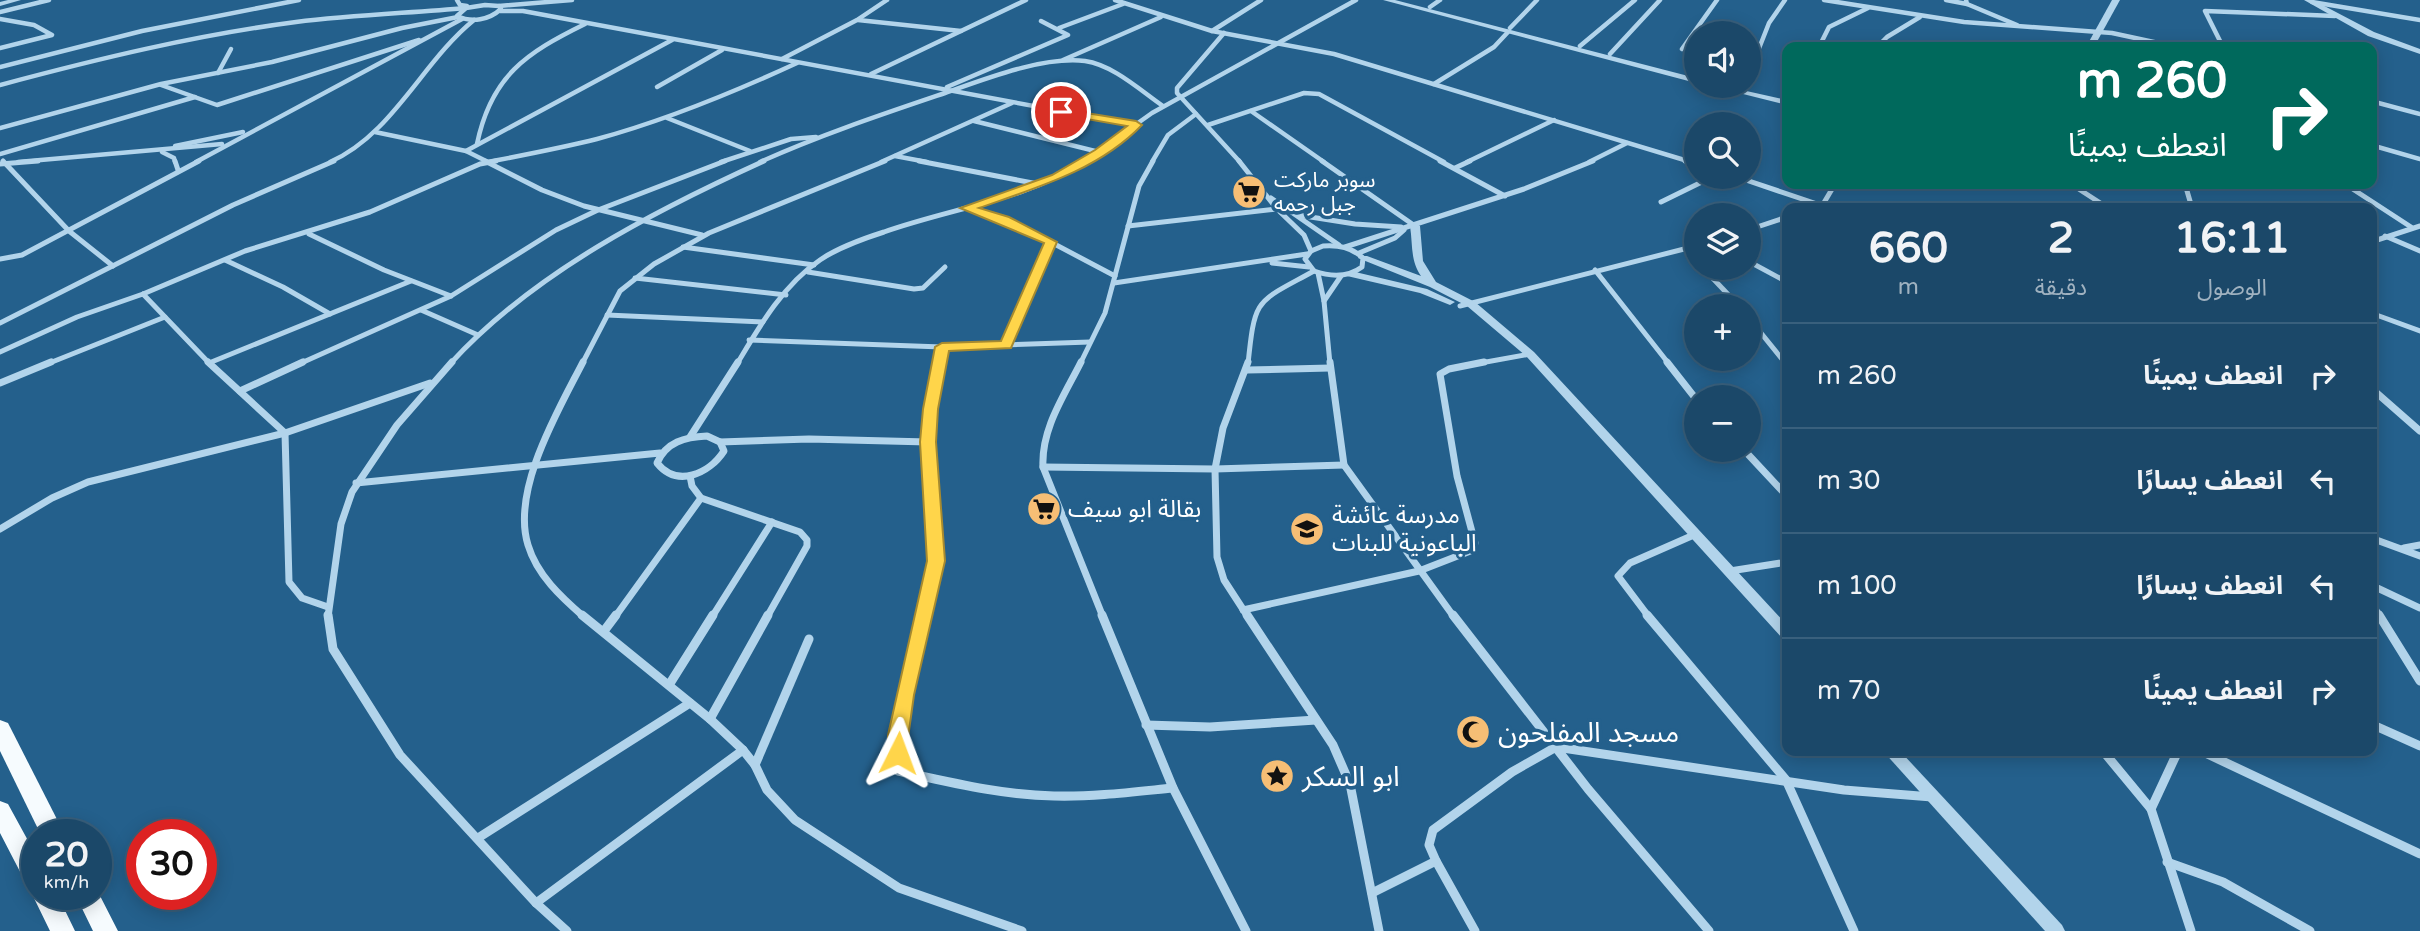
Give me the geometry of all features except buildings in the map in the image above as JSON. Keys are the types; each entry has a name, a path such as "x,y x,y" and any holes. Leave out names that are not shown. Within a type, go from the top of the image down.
{"main road":[{"path":"0,729 45,819"},
{"path":"0,811 21,851"},
{"path":"52,910 63,931"},
{"path":"95,910 106,931"}],"street":[{"path":"0,4 18,0"},
{"path":"0,12 49,0"},
{"path":"0,66 142,31 299,0"},
{"path":"457,0 460,5 468,8"},
{"path":"0,323 257,194 344,156 375,132 456,34 474,20 499,6 572,0"},
{"path":"781,60 857,20 887,0"},
{"path":"870,74 1027,0"},
{"path":"1115,0 1161,17 1224,33 1334,54 1684,160"},
{"path":"1212,30 1261,0"},
{"path":"690,437 704,419 749,340 814,265 838,250 884,231 1040,184 1099,152 1163,106 1356,0"},
{"path":"1387,0 1684,76"},
{"path":"1405,0 1509,30 1580,46 1608,56"},
{"path":"1430,7 1440,0"},
{"path":"1434,84 1494,47 1537,0"},
{"path":"1580,46 1634,0"},
{"path":"1608,56 1660,0"},
{"path":"1682,49 1717,0"},
{"path":"1761,43 1769,23 1785,0"},
{"path":"1824,0 1920,16 2034,29 2112,33 2154,42"},
{"path":"1946,0 1967,2 1996,18 2034,29"},
{"path":"2092,42 2116,0"},
{"path":"2309,1 2381,38 2420,52"},
{"path":"2309,1 2420,20"},
{"path":"1059,28 1124,4"},
{"path":"0,85 55,70 285,24 426,13 485,5 954,89 1012,103 1136,125"},
{"path":"0,259 22,255 69,231 178,170 437,35 468,8"},
{"path":"1822,42 1829,27 1868,8"},
{"path":"2220,42 2205,11 2335,16"},
{"path":"426,13 474,20"},
{"path":"1882,42 1920,16"},
{"path":"0,128 161,85 459,17"},
{"path":"567,931 536,903 400,755 333,649 328,635 328,607 343,514 356,484 374,454 431,383 478,335 519,303 639,222 719,179 821,137 954,89 1059,61 1161,17"},
{"path":"0,19 34,25 51,35 0,48"},
{"path":"857,20 961,31"},
{"path":"945,88 1064,40 1068,36 1059,28 1041,21"},
{"path":"477,144 483,111 503,79 543,45 585,24"},
{"path":"1224,33 1177,88 1179,97 1208,125 1277,209 1304,235 1309,253 1306,263 1314,270 1324,301 1330,368 1344,465 1419,570 1588,789 1709,931"},
{"path":"161,85 215,105 222,104 437,35 456,34"},
{"path":"466,151 673,39"},
{"path":"218,73 231,49"},
{"path":"657,87 722,49"},
{"path":"45,55 55,70"},
{"path":"1059,61 1095,64 1163,106"},
{"path":"0,352 77,317 143,294 263,245 309,234 370,212 489,161 586,141 667,117 725,96 797,62"},
{"path":"1208,125 1304,93 1319,94 1505,196"},
{"path":"1761,95 1782,101"},
{"path":"1761,96 1782,101"},
{"path":"1,160 195,97"},
{"path":"1012,103 807,194 703,235 634,278 620,292 562,402 535,467 525,501 524,521 533,562 546,582 565,601 710,719 743,750 782,809 900,888 1023,931"},
{"path":"2377,103 2420,114"},
{"path":"1251,111 1415,226"},
{"path":"1196,114 1165,139 1139,186 1105,313 1048,429 1042,447 1043,467 1173,788 1247,931"},
{"path":"667,117 750,150"},
{"path":"1455,168 1554,120"},
{"path":"972,121 1099,152"},
{"path":"154,150 255,129"},
{"path":"375,132 466,151 542,190 639,222 703,235"},
{"path":"240,391 451,296 549,234 598,209 750,150 791,139 821,137"},
{"path":"966,208 1005,220 1051,242 1114,279 1264,262 1309,253 1324,246 1343,246 1404,230 1573,171 1627,143"},
{"path":"1,160 228,144"},
{"path":"2377,147 2420,159"},
{"path":"154,150 174,158 178,170"},
{"path":"894,156 1040,184"},
{"path":"1,160 69,231 113,266"},
{"path":"1761,185 1813,203"},
{"path":"1661,202 1688,189"},
{"path":"2079,189 2100,203"},
{"path":"2353,189 2374,203"},
{"path":"1266,195 1361,256 1434,285"},
{"path":"2377,205 2411,227"},
{"path":"1128,226 1277,209"},
{"path":"1298,215 1355,225 1415,226"},
{"path":"1761,226 1782,219"},
{"path":"1415,226 1415,257 1424,276 1530,354 1782,628"},
{"path":"2377,239 2420,226"},
{"path":"1361,256 1395,238 1404,230"},
{"path":"309,234 411,281 451,296"},
{"path":"2385,236 2420,251"},
{"path":"1006,345 1051,242"},
{"path":"681,247 814,265"},
{"path":"1264,262 1423,291 1465,305 1684,249"},
{"path":"1324,301 1346,275 1362,267 1361,256"},
{"path":"225,260 283,287 330,314"},
{"path":"808,272 914,289 923,288 945,267"},
{"path":"1761,268 1782,279"},
{"path":"1314,270 1259,303 1250,329 1247,370 1223,428 1215,469 1217,557 1224,580 1317,720 1333,746 1350,784 1379,931"},
{"path":"1595,270 1685,385"},
{"path":"634,278 786,295"},
{"path":"1714,280 1728,294"},
{"path":"209,363 411,281"},
{"path":"143,294 209,363 285,433 289,563 287,578 290,588 303,599 328,607"},
{"path":"421,310 478,335"},
{"path":"607,315 763,322"},
{"path":"2377,315 2420,331"},
{"path":"0,383 164,317"},
{"path":"1761,333 1782,359"},
{"path":"749,340 942,347 1090,342"},
{"path":"942,347 930,409 928,442 936,561 899,721 898,771 992,790 1035,795 1071,796 1173,788"},
{"path":"1243,610 1419,570 1466,554 1475,546 1457,476 1441,372 1530,354"},
{"path":"1247,370 1330,368"},
{"path":"0,528 52,498 88,482 285,433 431,383"},
{"path":"2377,393 2420,431"},
{"path":"356,484 660,453 672,443 690,437 708,436 720,442 808,439 928,442"},
{"path":"660,453 657,463 661,472 673,477 690,476 706,471 719,461 724,451 720,442"},
{"path":"1755,462 1782,491"},
{"path":"1043,467 1215,469 1344,465"},
{"path":"690,476 692,486 701,498 800,532 807,540 807,546 710,719"},
{"path":"604,631 701,498"},
{"path":"669,685 772,522"},
{"path":"1696,534 1630,563 1618,576 1619,582 1786,780 1854,931"},
{"path":"2377,540 2420,556"},
{"path":"2402,548 2420,545"},
{"path":"1730,571 1782,563"},
{"path":"2377,588 2420,608"},
{"path":"2377,612 2420,681"},
{"path":"755,765 809,639"},
{"path":"478,838 690,703"},
{"path":"1146,725 1210,727 1317,720"},
{"path":"2377,727 2420,746"},
{"path":"1475,931 1429,845 1433,830 1512,772 1556,747 1844,790 1932,797"},
{"path":"536,903 743,750"},
{"path":"1895,756 2056,931"},
{"path":"2107,756 2151,809 2191,931"},
{"path":"2151,809 2176,756"},
{"path":"2213,756 2420,854"},
{"path":"1372,893 1436,861"},
{"path":"2167,862 2223,882 2310,931"}],"place":[{"name":"سوبر ماركت جبل رحمه","path":"1249,192"},
{"name":"بقالة ابو سيف","path":"1044,509"},
{"name":"مدرسة عائشة الباعونية للبنات","path":"1307,529"},
{"name":"مسجد المفلحون","path":"1473,732"},
{"name":"ابو السكر","path":"1277,776"}],"route":[{"path":"898,753 897,735 904,695 936,561 928,442 930,409 942,347 1006,345 1051,242 1005,220 966,208 1056,178 1136,125 1061,112"}]}
